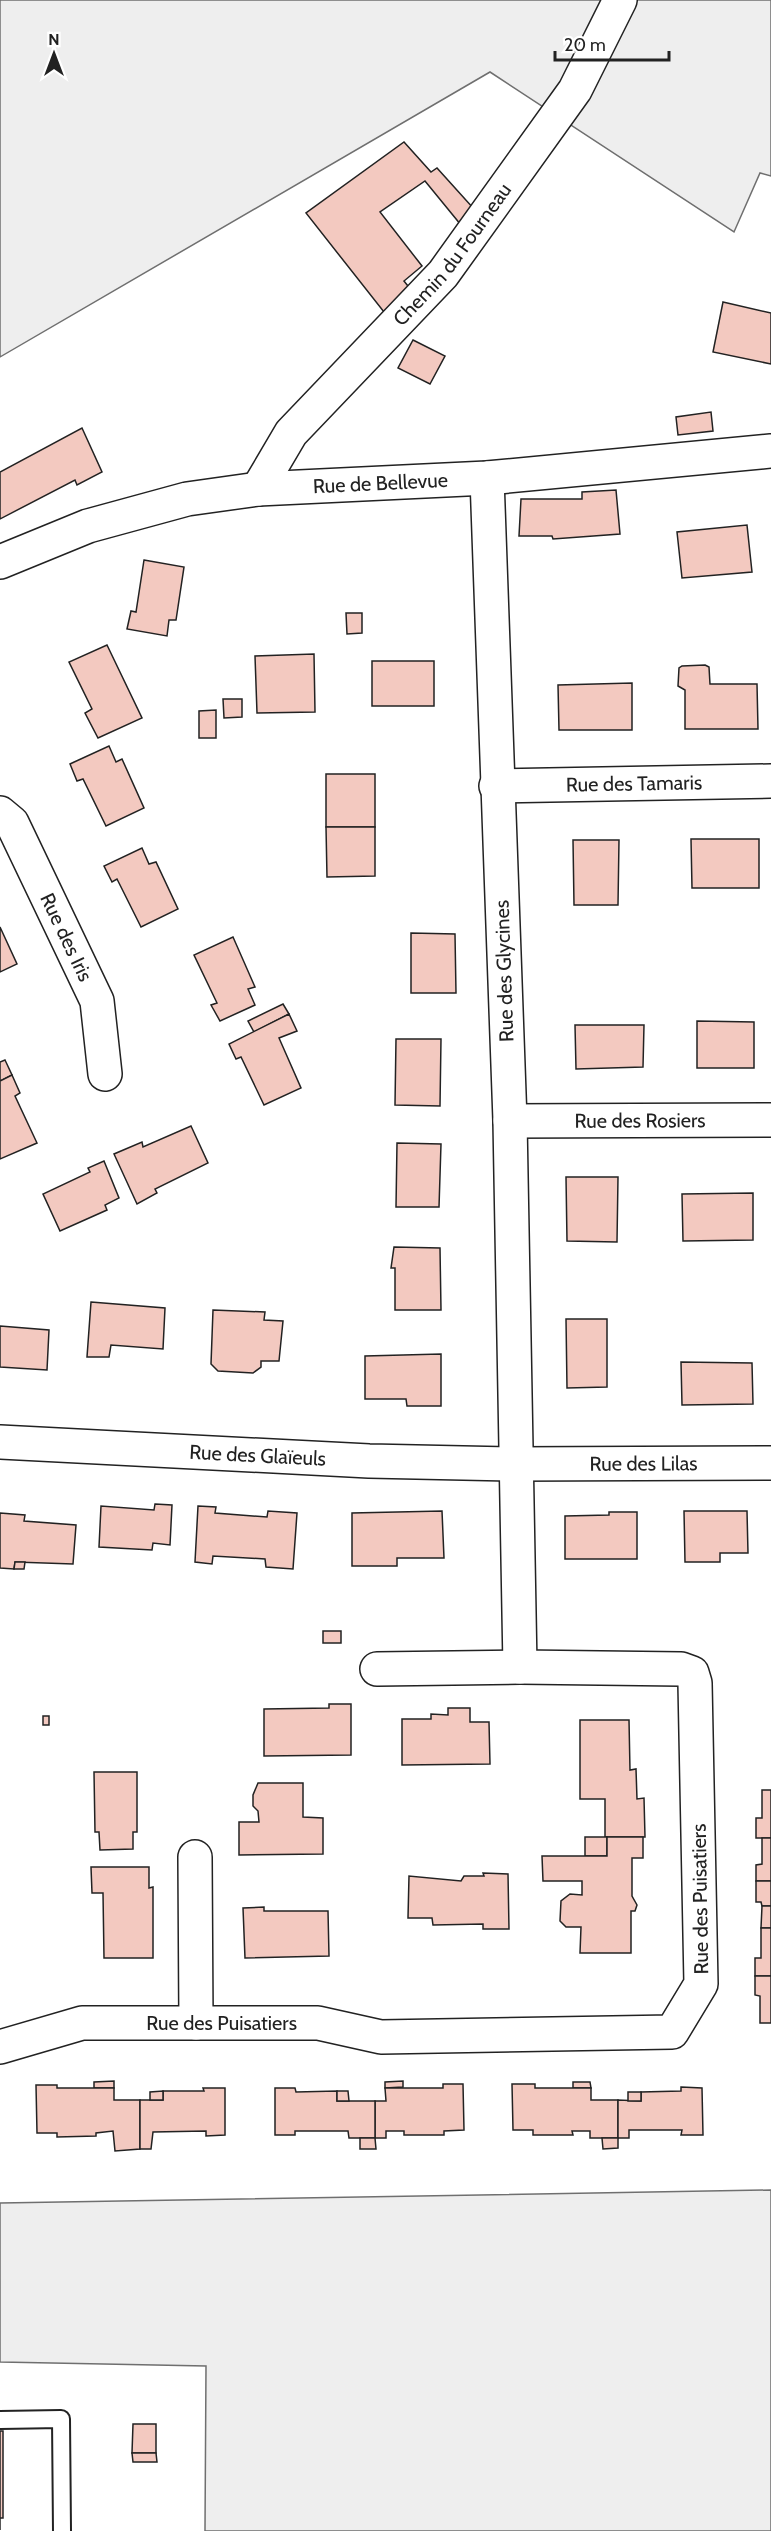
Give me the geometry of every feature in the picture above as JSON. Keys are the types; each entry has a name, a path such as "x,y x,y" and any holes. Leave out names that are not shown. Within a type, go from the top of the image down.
{"street":[{"name":"Chemin du Fourneau","path":"258,489 291,433 443,274 575,90 620,0"},
{"name":"Rue de Bellevue","path":"0,562 88,526 187,499 258,489 487,478 771,451"},
{"name":"Rue des Glycines","path":"487,478 496,786 510,1121 514,1464"},
{"name":"Rue des Tamaris","path":"496,786 771,781"},
{"name":"Rue des Iris","path":"0,813 12,823 97,1001 105,1074"},
{"name":"Rue des Rosiers","path":"510,1121 771,1120"},
{"name":"Rue des Glaïeuls","path":"0,1442 369,1461 514,1464"},
{"name":"Rue des Lilas","path":"514,1464 771,1463"},
{"path":"378,1669 520,1667 514,1464"},
{"name":"Rue des Puisatiers","path":"0,2047 81,2023 318,2023 381,2037 672,2032 701,1984 695,1683 692,1672 681,1669 520,1667"},
{"path":"195,1857 196,2023"}],"lane":[{"path":"0,2420 61,2419 62,2531"}],"shaded area":[{"path":"0,0 771,0 771,176 760,173 734,232 490,72 0,357"},
{"path":"771,2190 771,2531 205,2531 206,2366 0,2362 0,2203"}],"building":[{"path":"404,142 431,172 437,168 474,209 461,225 425,181 380,212 422,266 404,281 412,291 384,312 306,213"},
{"path":"723,302 771,313 771,364 713,352"},
{"path":"413,340 445,356 430,384 398,368"},
{"path":"711,412 713,431 678,435 676,417"},
{"path":"82,428 102,472 77,485 75,480 0,519 0,472"},
{"path":"616,490 620,534 553,539 552,536 519,536 521,499 582,499 582,492"},
{"path":"747,525 752,572 682,578 677,532"},
{"path":"144,560 184,567 176,620 169,620 167,636 127,629 131,611 136,612"},
{"path":"346,613 362,613 362,633 347,634"},
{"path":"107,645 142,718 98,738 85,713 92,709 69,662"},
{"path":"314,654 315,712 257,713 255,656"},
{"path":"372,661 434,661 434,706 372,706"},
{"path":"705,665 709,667 710,684 757,684 758,729 685,729 685,690 678,686 679,668"},
{"path":"632,683 632,730 559,730 558,685"},
{"path":"223,699 242,699 242,717 224,718"},
{"path":"216,710 216,738 199,738 199,711"},
{"path":"109,746 116,762 122,759 144,808 106,826 83,779 77,781 70,764"},
{"path":"326,774 375,774 375,827 326,827"},
{"path":"326,827 375,827 375,876 327,877"},
{"path":"691,839 759,839 759,888 692,888"},
{"path":"573,840 619,840 618,905 574,905"},
{"path":"142,848 149,864 156,862 178,909 141,927 117,879 112,882 104,866"},
{"path":"0,927 17,964 0,972"},
{"path":"411,933 455,934 456,993 411,993"},
{"path":"233,937 255,987 248,989 255,1005 220,1021 211,1005 217,1003 194,955"},
{"path":"283,1004 289,1014 254,1032 248,1021"},
{"path":"289,1014 297,1031 279,1038 301,1088 264,1105 241,1057 236,1059 229,1044"},
{"path":"697,1021 754,1022 754,1068 697,1068"},
{"path":"575,1025 644,1025 643,1067 576,1069"},
{"path":"396,1039 441,1039 440,1106 395,1105"},
{"path":"5,1060 12,1075 0,1081 0,1062"},
{"path":"12,1075 20,1093 15,1096 37,1143 0,1159 0,1081"},
{"path":"191,1126 208,1163 155,1189 157,1193 137,1204 114,1154 142,1142 143,1147"},
{"path":"397,1143 441,1144 439,1207 396,1207"},
{"path":"104,1161 119,1198 105,1205 107,1210 60,1231 43,1194 90,1172 88,1168"},
{"path":"566,1177 618,1177 617,1242 567,1241"},
{"path":"753,1193 753,1240 683,1241 682,1194"},
{"path":"394,1247 440,1248 441,1310 395,1310 395,1268 391,1268"},
{"path":"91,1302 165,1308 163,1349 111,1345 109,1357 87,1357"},
{"path":"213,1310 265,1312 264,1320 283,1321 279,1361 261,1361 261,1367 253,1373 218,1371 211,1364"},
{"path":"566,1319 607,1319 607,1387 567,1388"},
{"path":"0,1326 49,1330 47,1370 0,1367"},
{"path":"441,1354 441,1406 407,1406 406,1399 365,1399 365,1356"},
{"path":"681,1362 752,1363 753,1404 682,1405"},
{"path":"155,1504 172,1505 170,1545 153,1543 152,1550 99,1547 101,1506 154,1510"},
{"path":"198,1506 216,1507 215,1513 267,1517 268,1511 297,1513 293,1569 266,1567 265,1559 213,1556 212,1564 195,1562"},
{"path":"442,1511 444,1558 397,1558 397,1566 352,1566 352,1513"},
{"path":"684,1511 747,1511 748,1553 720,1553 720,1562 685,1562"},
{"path":"609,1512 637,1512 637,1559 565,1559 565,1516 609,1515"},
{"path":"0,1513 25,1515 24,1521 76,1525 73,1564 15,1562 14,1569 0,1568"},
{"path":"15,1562 25,1562 24,1569 14,1569"},
{"path":"323,1631 341,1631 341,1643 323,1643"},
{"path":"329,1704 351,1704 351,1755 264,1756 264,1709 329,1708"},
{"path":"448,1708 470,1708 470,1722 489,1722 490,1764 402,1765 402,1719 431,1719 431,1714 448,1715"},
{"path":"43,1716 49,1716 49,1725 43,1725"},
{"path":"580,1720 629,1720 630,1770 636,1769 637,1799 644,1798 645,1837 605,1837 605,1799 580,1799"},
{"path":"94,1772 137,1772 137,1832 133,1832 133,1849 100,1850 99,1832 95,1832"},
{"path":"258,1783 303,1783 303,1817 323,1818 323,1854 239,1855 239,1822 259,1822 258,1811 253,1806 253,1795"},
{"path":"762,1790 771,1790 771,1838 756,1838 756,1818 762,1818"},
{"path":"585,1837 607,1837 607,1856 585,1856"},
{"path":"607,1837 643,1837 643,1858 632,1858 632,1896 637,1905 635,1911 631,1911 631,1953 580,1953 581,1927 566,1927 560,1921 561,1901 570,1894 582,1895 582,1881 543,1881 542,1856 607,1856"},
{"path":"762,1838 771,1838 771,1881 756,1881 756,1865 762,1864"},
{"path":"91,1867 149,1867 149,1888 153,1887 153,1958 104,1958 103,1893 92,1893"},
{"path":"483,1873 508,1874 509,1929 483,1929 483,1924 433,1925 432,1918 408,1918 409,1876 461,1881 464,1876 484,1876"},
{"path":"756,1881 771,1881 771,1906 762,1906 761,1902 756,1902"},
{"path":"762,1906 771,1906 771,1928 761,1928"},
{"path":"264,1907 264,1911 328,1911 329,1956 245,1958 243,1908"},
{"path":"761,1928 771,1928 771,1976 755,1976 755,1958 761,1958"},
{"path":"755,1976 771,1976 771,2023 760,2023 760,1996 755,1995"},
{"path":"114,2081 114,2088 94,2088 94,2082"},
{"path":"403,2081 403,2087 385,2088 385,2082"},
{"path":"573,2082 590,2082 591,2088 573,2088"},
{"path":"443,2084 463,2084 464,2130 444,2131 444,2135 404,2135 404,2131 386,2131 386,2138 375,2138 375,2101 386,2101 385,2088 443,2088"},
{"path":"512,2084 535,2084 535,2088 591,2088 591,2100 618,2100 618,2138 590,2138 590,2131 572,2131 573,2135 533,2135 533,2130 513,2130"},
{"path":"36,2085 57,2085 57,2088 114,2088 114,2100 140,2100 140,2149 115,2151 113,2131 96,2133 96,2136 57,2137 57,2133 37,2133"},
{"path":"681,2087 702,2088 703,2135 681,2135 682,2130 629,2130 629,2138 618,2138 618,2100 641,2101 641,2092 681,2091"},
{"path":"203,2088 225,2088 225,2135 206,2136 206,2131 153,2132 151,2149 140,2149 140,2100 163,2100 163,2091 204,2091"},
{"path":"275,2088 295,2088 296,2092 337,2091 337,2101 375,2101 375,2138 349,2138 348,2131 295,2131 295,2135 275,2135"},
{"path":"163,2091 163,2100 150,2100 150,2092"},
{"path":"337,2091 348,2091 349,2101 337,2101"},
{"path":"628,2092 641,2092 641,2101 628,2101"},
{"path":"360,2138 375,2138 376,2149 360,2149"},
{"path":"602,2138 618,2138 618,2148 603,2149"},
{"path":"133,2424 156,2424 156,2453 132,2453"},
{"path":"0,2431 3,2431 3,2518 0,2518"},
{"path":"132,2453 156,2453 157,2462 133,2462"}]}
